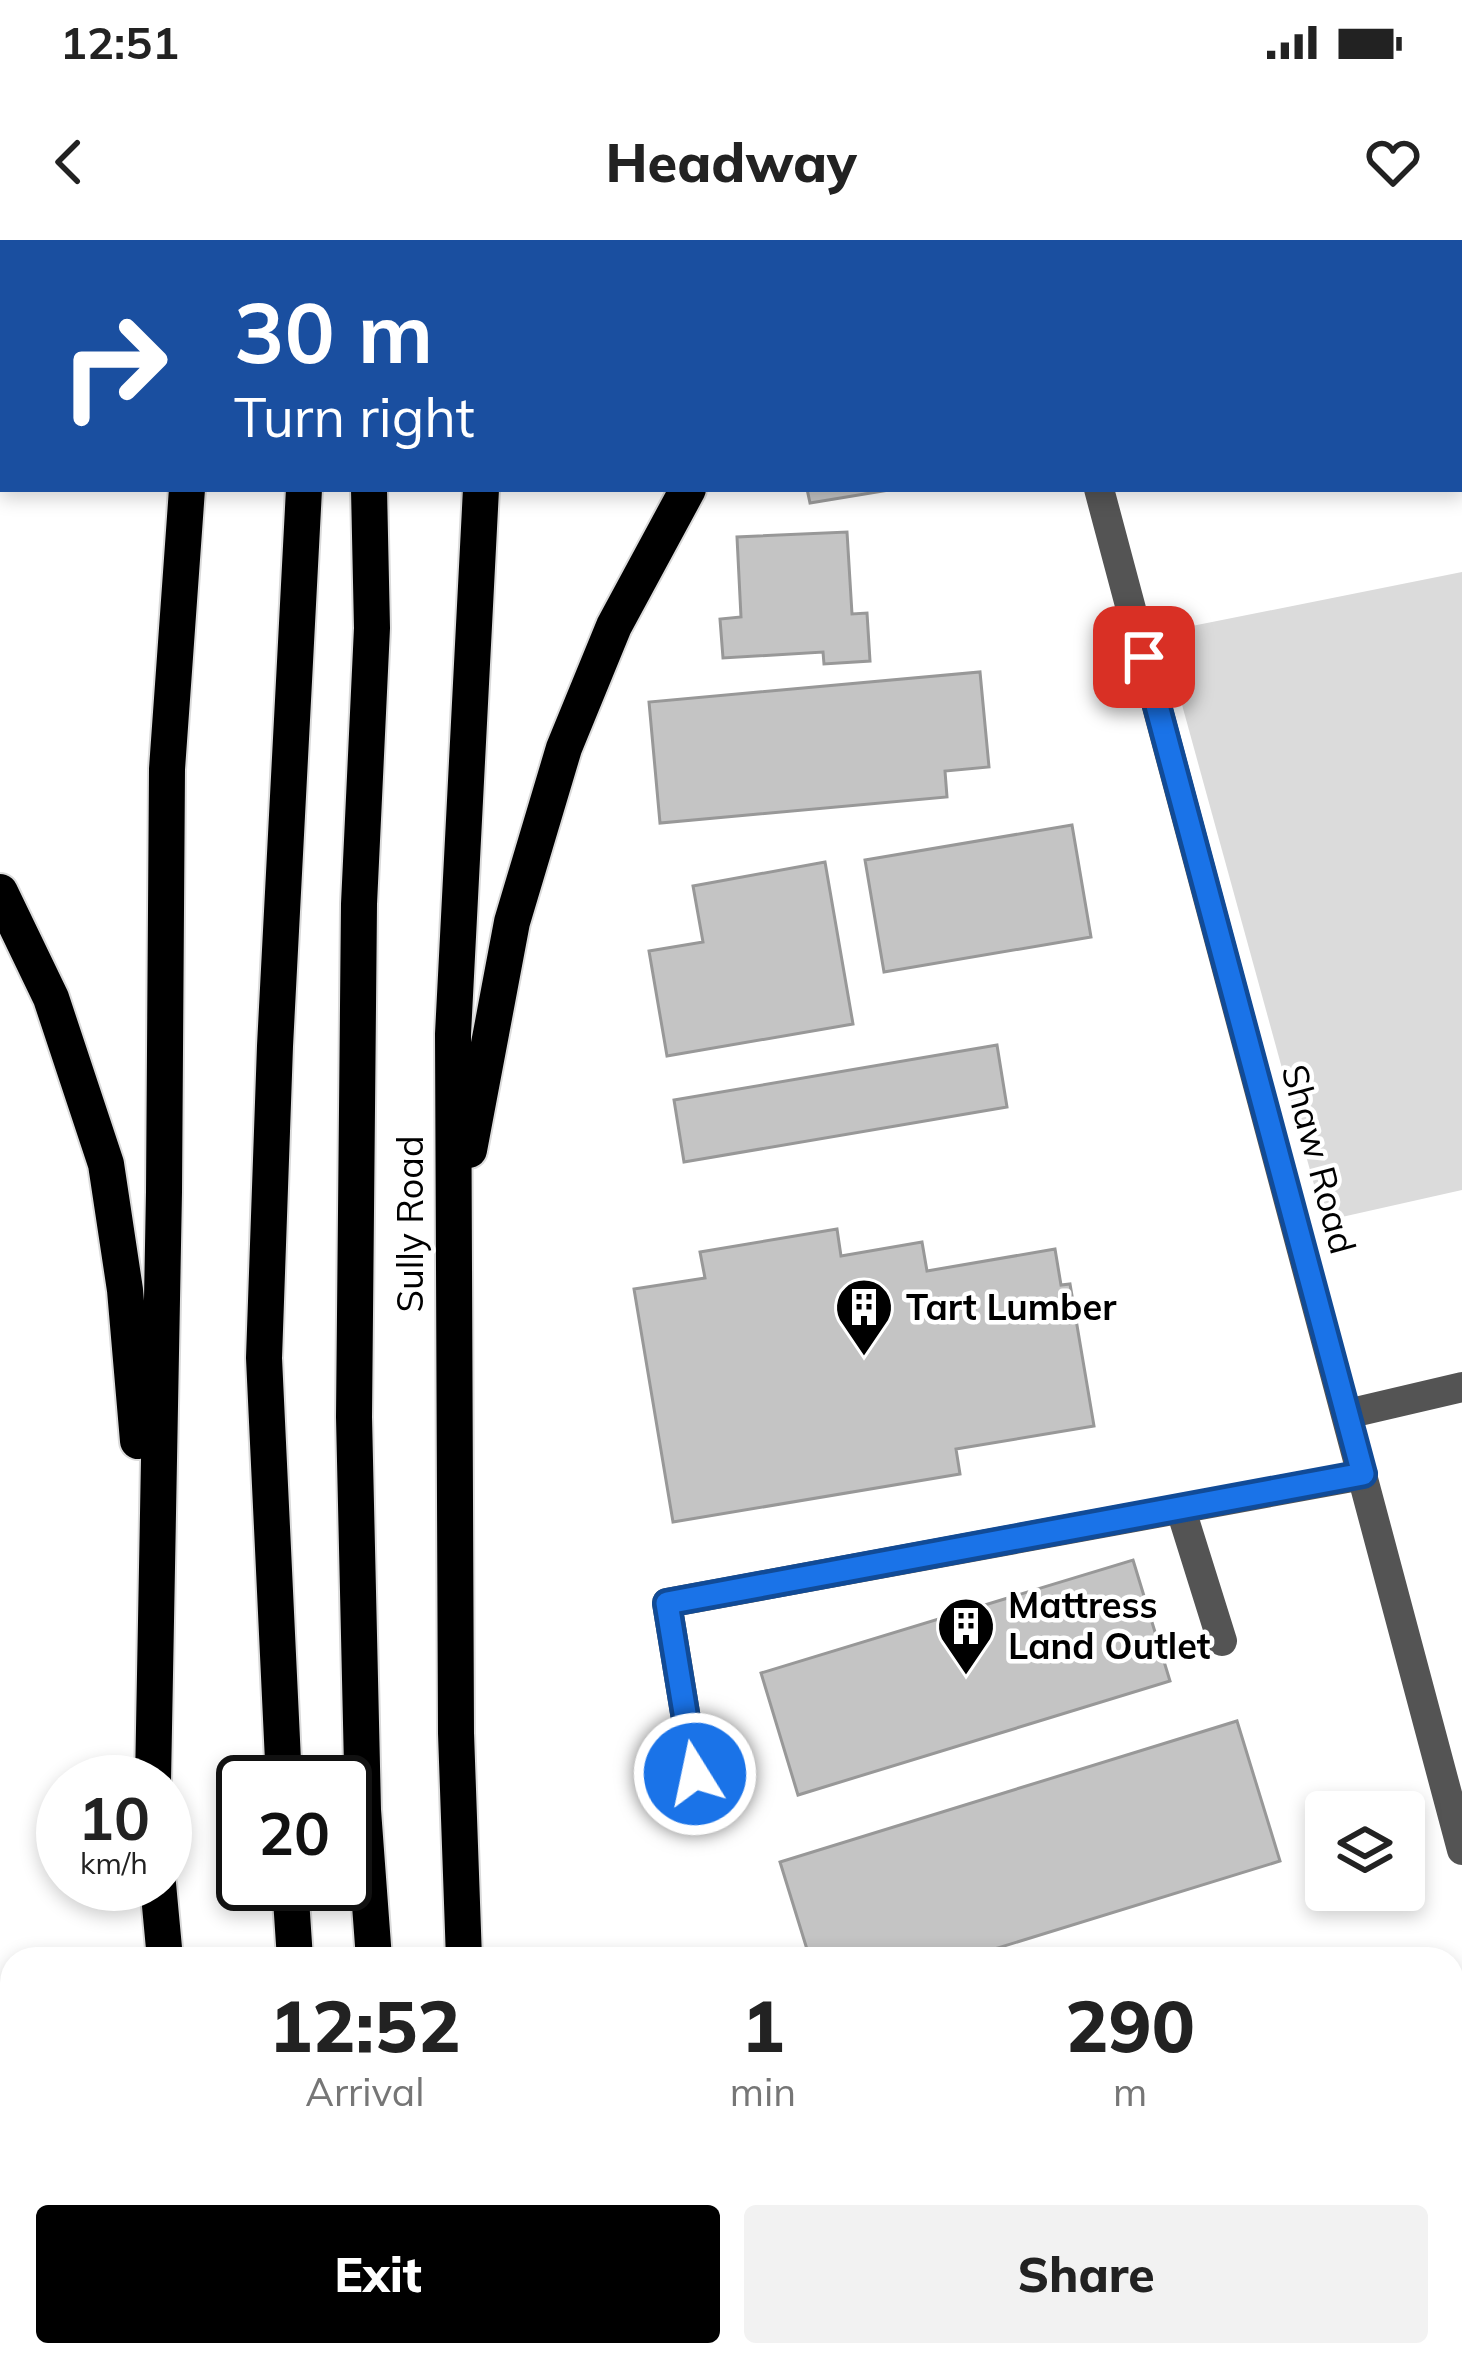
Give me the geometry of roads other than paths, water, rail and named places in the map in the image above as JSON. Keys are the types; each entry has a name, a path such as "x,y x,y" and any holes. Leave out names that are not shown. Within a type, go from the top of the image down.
{"highway":[{"path":"153,1755 167,769 187,492"},
{"path":"283,1755 264,1358 274,1046 304,492"},
{"path":"368,492 372,628 359,904 354,1417 363,1810 373,1947"},
{"name":"Sully Road","path":"464,1947 456,1733 453,1034 481,492"},
{"path":"452,1242 512,922 564,748 614,626 686,492"},
{"path":"0,892 51,998 106,1164 137,1407 151,1755"},
{"path":"161,1911 164,1947"},
{"path":"292,1911 294,1947"}],"street":[{"name":"Shaw Road","path":"1100,492 1462,1850"},
{"path":"1347,1414 1462,1387"},
{"path":"695,1774 667,1603 1363,1474"},
{"path":"1181,1510 1222,1641"}],"place":[{"name":"Tart Lumber","path":"864,1358"},
{"name":"Mattress Land Outlet","path":"966,1677"}]}
